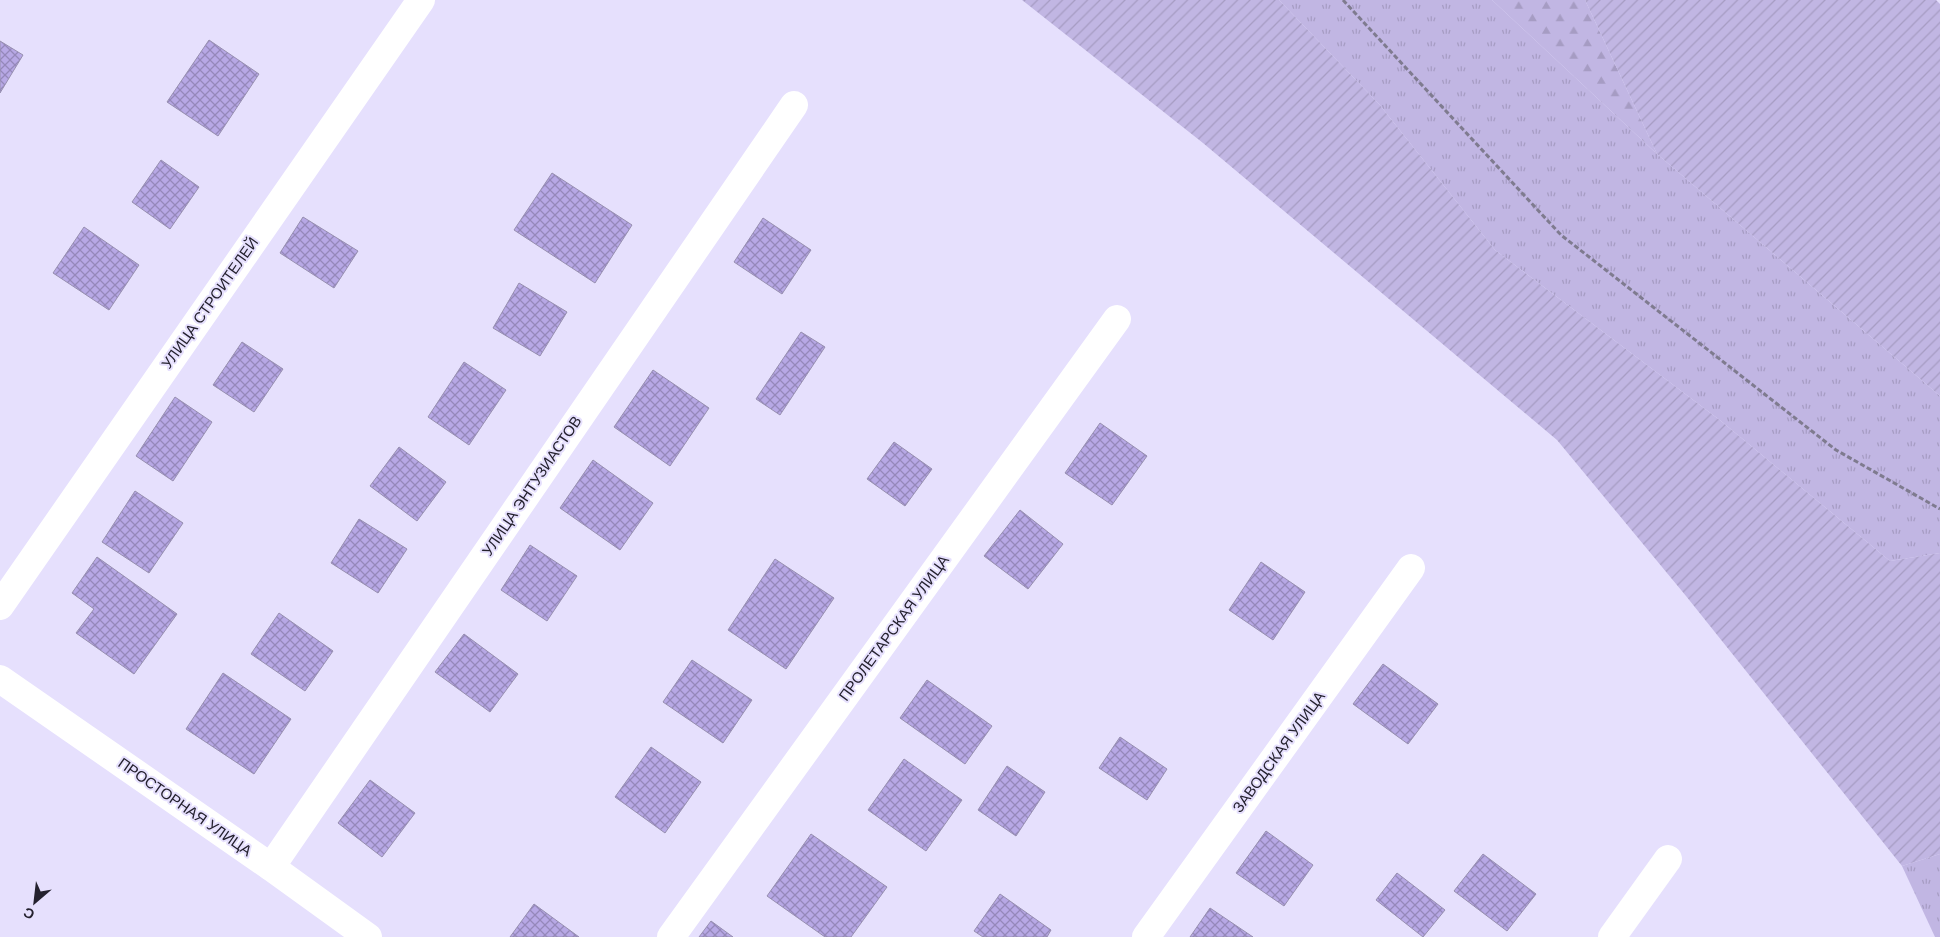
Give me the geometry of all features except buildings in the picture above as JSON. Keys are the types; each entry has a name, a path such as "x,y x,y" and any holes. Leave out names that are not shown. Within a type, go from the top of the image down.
{"street":[{"name":"УЛИЦА СТРОИТЕЛЕЙ","path":"0,606 421,0"},
{"name":"УЛИЦА ЭНТУЗИАСТОВ","path":"271,867 794,105"},
{"name":"ПРОЛЕТАРСКАЯ УЛИЦА","path":"671,937 1117,319"},
{"name":"ЗАВОДСКАЯ УЛИЦА","path":"1146,937 1411,568"},
{"name":"ПРОСТОРНАЯ УЛИЦА","path":"0,679 271,867 368,937"},
{"path":"1612,937 1668,859"}],"path":[{"path":"1343,0 1561,235 1836,450 1940,509"}],"green space":[{"path":"1022,0 1279,0 1379,104 1495,250 1721,421 1890,561 1940,553 1940,854 1902,866 1686,596 1557,440 1203,143"},
{"path":"1279,0 1492,0 1657,154 1940,396 1940,553 1890,561 1721,421 1495,250 1379,104"},
{"path":"1492,0 1585,0 1657,154"},
{"path":"1585,0 1936,0 1940,4 1940,396 1657,154"},
{"path":"1940,854 1940,937 1935,937 1902,866"}]}
